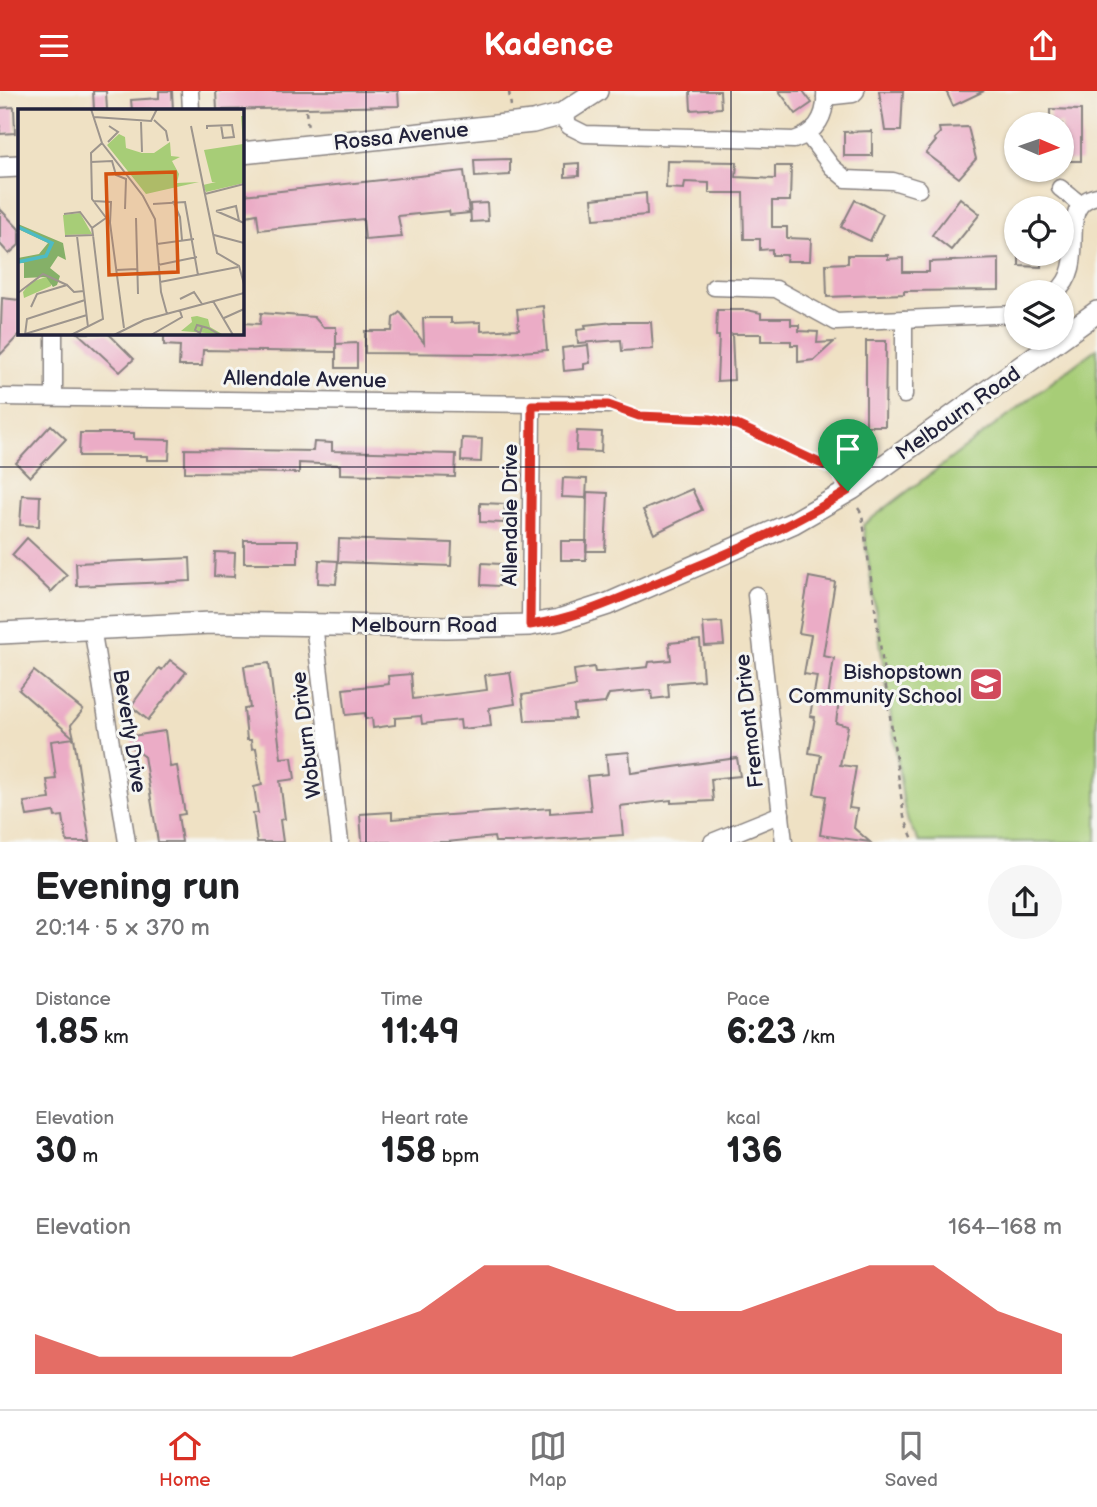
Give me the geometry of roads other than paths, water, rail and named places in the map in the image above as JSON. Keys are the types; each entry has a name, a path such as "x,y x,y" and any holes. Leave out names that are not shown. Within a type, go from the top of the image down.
{"street":[{"path":"190,91 191,109"},
{"name":"Rossa Avenue","path":"243,153 533,122 560,115 597,91"},
{"path":"560,115 569,126 585,134 794,140 808,135 822,118 825,94 853,94 856,91"},
{"path":"808,135 832,167 846,179 893,181 919,189"},
{"path":"0,167 18,166"},
{"path":"1060,188 1080,204"},
{"path":"1067,280 1073,269 1073,223 1080,204 1097,196"},
{"path":"714,287 776,289 832,321 1004,315"},
{"name":"Melbourn Road","path":"0,633 211,622 446,627 530,625 585,612 705,563 793,523 848,491 1097,312"},
{"path":"904,319 904,395"},
{"path":"54,334 54,396"},
{"name":"Allendale Avenue","path":"0,397 608,405"},
{"name":"Allendale Drive","path":"530,625 532,405"},
{"name":"Fremont Drive","path":"756,596 784,842"},
{"name":"Woburn Drive","path":"314,624 340,842"},
{"name":"Beverly Drive","path":"92,627 127,842"},
{"path":"712,842 781,814"}],"place":[{"name":"Bishopstown Community School","path":"986,684"}]}
